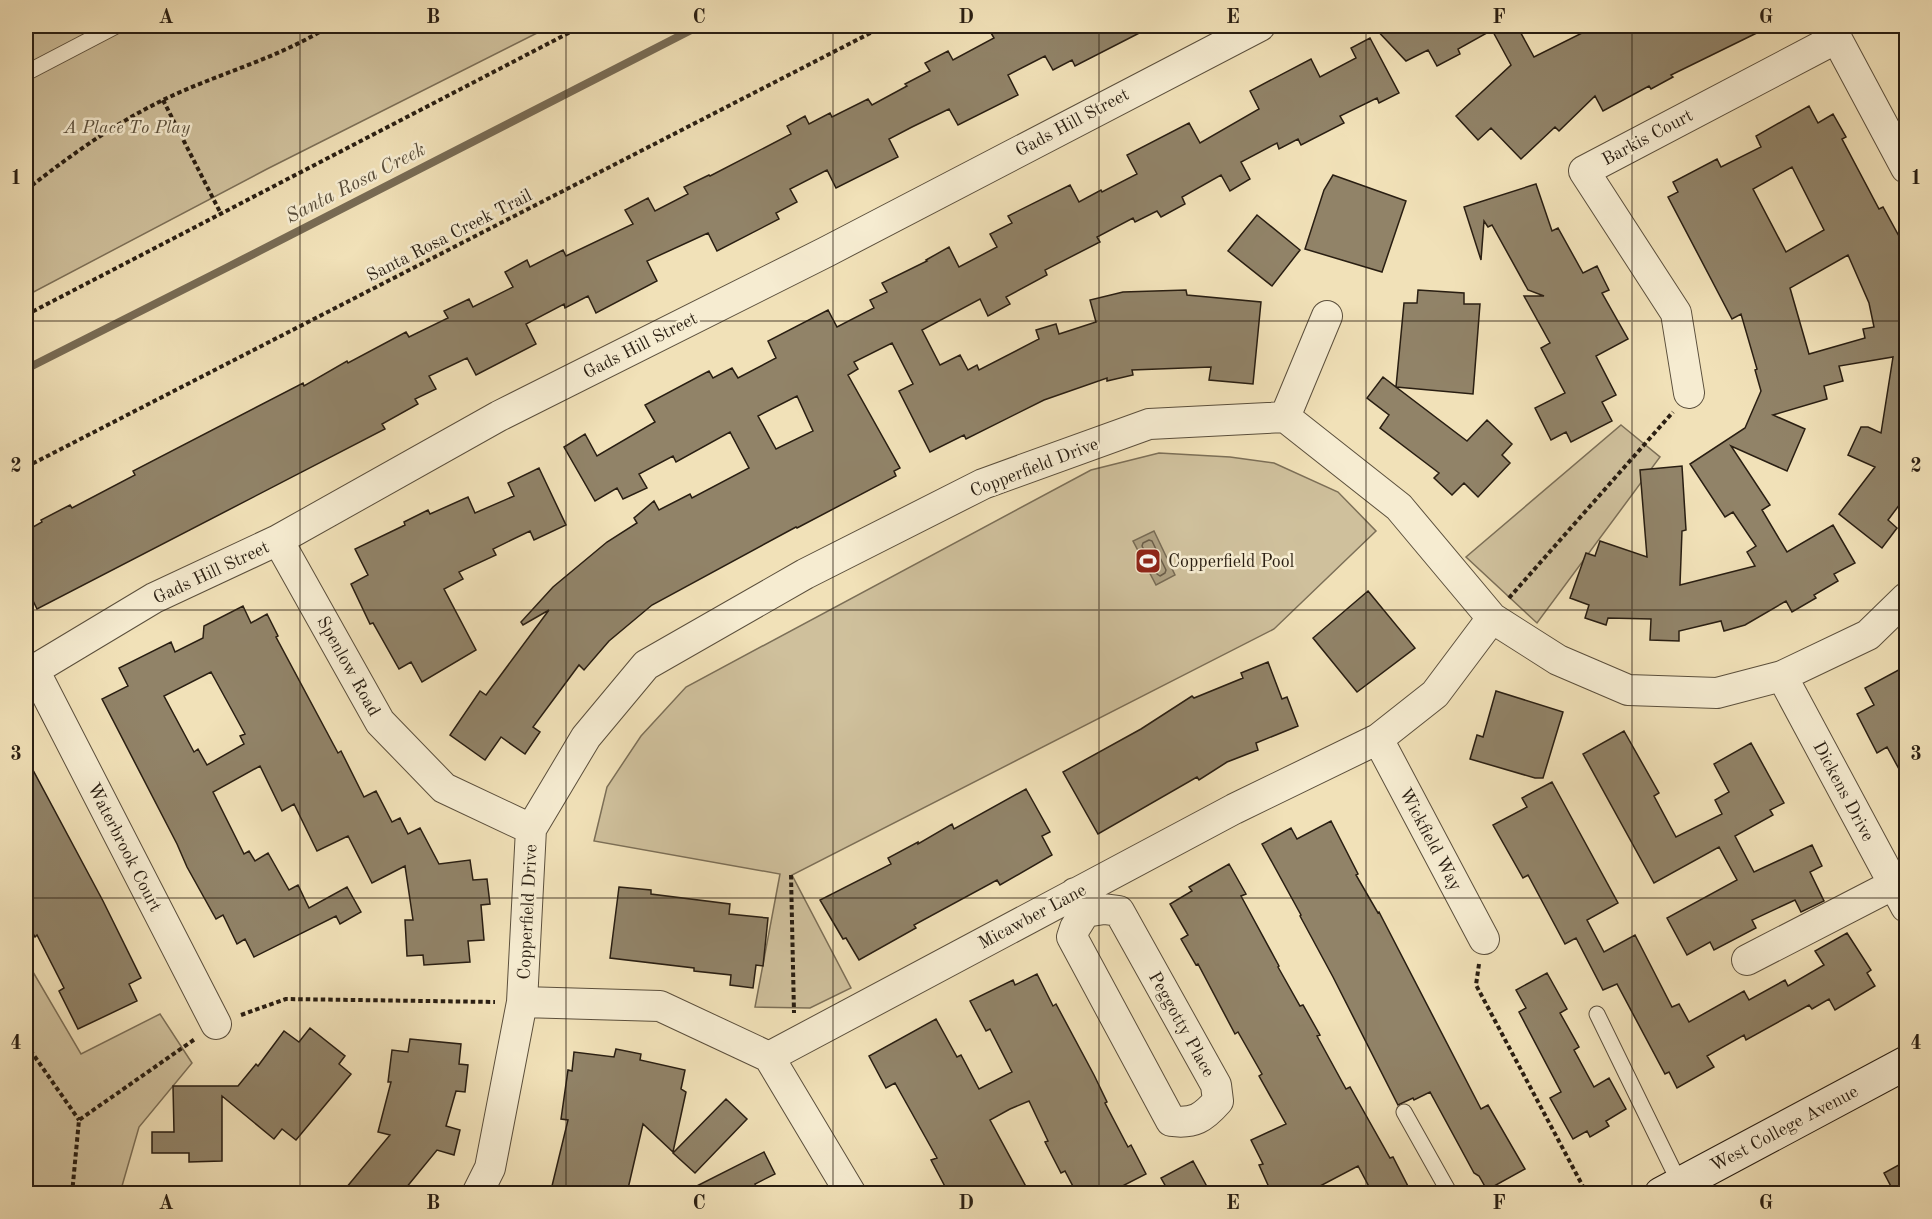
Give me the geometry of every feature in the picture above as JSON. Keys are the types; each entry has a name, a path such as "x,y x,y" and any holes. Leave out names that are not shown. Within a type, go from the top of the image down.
{"main road":[{"name":"West College Avenue","path":"1671,1189 1906,1063"}],"street":[{"name":"Gads Hill Street","path":"30,672 154,598 278,540 499,416 826,252 1260,26"},
{"path":"1834,32 1906,168"},
{"name":"Barkis Court","path":"1689,393 1676,313 1584,171 1834,32"},
{"path":"1327,316 1285,417 1399,507 1492,618 1558,660 1628,690 1717,693 1782,676 1868,635 1906,598"},
{"name":"Copperfield Drive","path":"477,1194 490,1168 522,1002 531,829 586,736 646,665 805,574 983,484 1149,424 1285,417"},
{"name":"Spenlow Road","path":"278,540 380,722 444,788 531,829"},
{"name":"Micawber Lane","path":"782,1050 1080,903 1234,809 1378,739 1435,694 1492,618"},
{"name":"Waterbrook Court","path":"30,672 216,1024"},
{"name":"Dickens Drive","path":"1782,676 1902,890"},
{"name":"Wickfield Way","path":"1378,739 1484,939"},
{"path":"1747,960 1902,890"},
{"name":"Peggotty Place","path":"1080,903 1119,911 1216,1085 1218,1101 1207,1113 1189,1123 1171,1121 1072,937 1080,903"},
{"path":"522,1002 660,1006 782,1050 851,1194"}],"lane":[{"path":"26,73 116,26"},
{"path":"1597,1014 1671,1189"},
{"path":"1404,1112 1450,1194"}],"path":[{"path":"26,190 104,135 163,100 308,40 329,26"},
{"path":"26,315 582,26"},
{"name":"Santa Rosa Creek Trail","path":"26,467 884,26"},
{"path":"163,100 221,214"},
{"path":"1492,618 1689,393"},
{"path":"782,1050 791,875"},
{"path":"1484,939 1476,985 1587,1194"},
{"path":"79,1120 216,1024 286,999 522,1002"},
{"path":"26,1044 79,1120 72,1194"}],"green space":[{"name":"A Place To Play","path":"26,26 551,26 267,169 26,296"},
{"path":"1621,425 1660,457 1537,623 1466,557"},
{"path":"1159,453 1230,457 1274,463 1338,492 1376,531 1274,629 792,875 851,988 810,1008 755,1007 780,874 594,841 607,787 641,736 686,687 1091,470"},
{"path":"26,960 81,1054 160,1014 192,1063 139,1127 120,1193 26,1193"}],"water":[{"path":"1154,531 1175,575 1156,585 1133,541"}],"building":[{"path":"987,26 1153,26 1075,66 1072,60 1053,70 1045,56 1008,75 1018,95 958,125 949,109 912,127 889,139 898,157 836,188 827,170 790,189 797,202 776,213 779,219 717,251 708,233 647,261 657,281 596,313 588,296 565,308 564,304 526,324 536,344 476,375 467,358 429,376 436,389 415,399 418,404 382,424 385,429 37,609 26,586 26,531 42,522 41,520 70,505 72,508 135,475 133,471 303,383 304,386 347,361 348,363 406,332 409,337 448,318 444,311 469,299 473,307 513,287 505,272 527,260 530,267 563,250 566,256 633,224 625,210 648,198 655,211 688,194 684,187 791,134 787,126 805,116 809,124 830,113 832,117 868,99 872,105 930,71 925,63 948,51 953,60 994,38"},
{"path":"1373,26 1517,26 1534,57 1596,26 1771,26 1671,75 1673,77 1651,89 1649,86 1603,111 1595,96 1559,131 1555,127 1521,159 1491,128 1478,140 1456,116 1511,65 1492,30 1458,49 1460,54 1437,66 1428,50 1406,61"},
{"path":"1370,38 1399,93 1379,103 1377,98 1340,116 1344,123 1301,145 1298,139 1279,149 1277,143 1241,162 1250,179 1230,191 1221,175 1182,197 1185,204 1161,217 1157,211 1135,222 1133,218 1097,237 1100,242 1045,270 1047,275 1006,297 1010,304 988,316 980,299 922,330 940,365 960,355 968,370 977,365 979,370 1039,339 1036,330 1056,324 1059,334 1096,322 1090,300 1123,292 1186,290 1187,295 1261,302 1253,384 1209,380 1211,367 1132,370 1133,375 1107,381 1107,378 1044,400 966,439 964,435 930,452 899,391 913,384 892,343 854,362 858,369 848,375 900,468 894,471 896,476 652,605 609,641 584,670 579,665 533,727 540,732 525,754 501,737 485,760 450,735 480,691 486,695 549,610 523,625 521,622 553,587 607,542 637,523 634,518 654,501 659,510 690,494 692,498 749,468 730,432 676,462 673,456 639,474 647,488 623,499 617,488 595,501 564,447 585,434 597,456 655,422 645,405 709,371 713,378 732,368 738,378 776,358 768,341 828,310 837,327 874,308 870,300 887,292 882,283 927,261 949,247 959,267 997,247 990,234 1012,223 1008,216 1070,185 1079,202 1101,190 1102,192 1137,174 1127,155 1189,123 1200,143 1259,109 1250,91 1311,59 1320,77 1356,58 1351,48","holes":["797,396 813,431 776,449 758,416"]},
{"path":"1809,106 1818,123 1833,114 1846,137 1842,139 1879,209 1883,207 1906,249 1906,496 1888,520 1897,528 1882,548 1839,514 1875,467 1848,455 1861,427 1868,427 1881,433 1893,357 1839,366 1843,381 1824,386 1827,399 1773,415 1805,429 1787,471 1731,446 1770,505 1762,510 1787,552 1833,525 1855,563 1834,574 1838,581 1814,595 1816,598 1792,612 1786,601 1745,625 1724,631 1721,621 1679,631 1679,641 1650,640 1651,619 1608,618 1606,625 1585,618 1589,605 1570,598 1586,553 1595,556 1600,541 1647,557 1640,470 1682,466 1686,530 1682,531 1680,585 1755,566 1747,552 1756,546 1733,512 1725,517 1690,464 1745,428 1761,391 1755,370 1757,369 1741,314 1732,319 1668,197 1678,192 1673,182 1717,159 1721,167 1761,147 1756,136","holes":["1792,167 1824,230 1786,252 1753,189","1848,255 1869,303 1874,327 1863,329 1865,338 1809,354 1790,288"]},
{"path":"1333,175 1406,201 1382,272 1305,249 1324,190"},
{"path":"1536,184 1552,231 1558,228 1583,273 1597,266 1609,290 1602,293 1628,339 1596,356 1616,395 1602,402 1612,421 1571,442 1566,432 1551,440 1535,408 1565,393 1541,348 1550,343 1524,296 1544,296 1528,290 1492,225 1488,227 1484,221 1481,260 1464,207"},
{"path":"1257,215 1300,250 1272,286 1228,251"},
{"path":"1418,290 1464,293 1464,304 1480,304 1473,394 1396,387 1404,303 1417,303"},
{"path":"1383,377 1467,441 1487,420 1512,444 1502,455 1510,463 1478,497 1464,483 1452,495 1434,478 1439,473 1380,428 1389,415 1367,398"},
{"path":"539,468 566,525 534,540 530,531 493,549 496,555 459,572 463,579 444,589 476,650 422,682 411,662 399,669 373,623 370,624 351,584 368,575 355,549 405,525 404,522 428,510 430,514 468,497 475,513 514,496 508,483"},
{"path":"1368,591 1415,648 1357,692 1313,638"},
{"path":"243,606 251,623 267,614 278,636 276,637 338,753 341,751 364,797 376,791 392,822 400,818 408,834 420,828 439,864 470,860 473,880 487,879 490,904 481,905 484,940 468,941 470,962 424,965 423,955 407,956 405,920 413,920 405,866 372,883 348,836 317,851 294,804 282,811 260,766 213,792 244,854 249,851 255,861 268,853 289,890 298,885 309,908 347,887 361,912 340,924 336,916 254,957 245,939 237,944 223,915 216,919 187,867 102,699 128,686 119,668 171,642 175,652 203,638 204,626","holes":["211,672 245,734 240,736 244,744 207,765 198,749 194,752 164,696"]},
{"path":"1268,662 1282,699 1287,697 1298,726 1256,743 1258,750 1227,762 1199,780 1197,777 1098,834 1063,772 1141,729 1192,696 1194,698 1243,678 1241,673"},
{"path":"1906,666 1906,782 1887,747 1877,753 1857,714 1874,705 1865,688"},
{"path":"1496,691 1563,712 1543,778 1535,778 1470,759 1477,735 1483,737"},
{"path":"1624,731 1659,793 1654,796 1676,837 1722,814 1715,800 1729,792 1714,764 1751,743 1784,803 1770,810 1773,815 1735,836 1754,872 1812,845 1822,866 1810,872 1824,901 1801,912 1795,900 1752,920 1756,928 1714,950 1710,942 1687,955 1667,918 1737,880 1719,847 1654,883 1583,754"},
{"path":"26,757 103,901 141,978 129,984 137,1001 78,1029 59,991 64,988 37,935 35,937 26,920"},
{"path":"1552,782 1618,903 1587,920 1604,952 1635,935 1672,1007 1679,1004 1689,1022 1744,991 1749,1000 1785,980 1788,986 1824,965 1815,951 1847,933 1871,970 1867,973 1875,986 1835,1010 1829,999 1812,1009 1809,1005 1746,1040 1744,1035 1707,1056 1714,1067 1677,1088 1669,1072 1665,1074 1617,984 1603,990 1576,938 1565,944 1528,875 1523,878 1493,825 1527,807 1522,798"},
{"path":"1026,789 1050,832 1042,836 1052,855 1000,885 997,880 914,925 916,928 859,960 846,938 843,939 820,900 891,864 888,858 952,824 954,829"},
{"path":"1331,821 1358,874 1356,875 1379,912 1481,1109 1488,1105 1525,1169 1487,1190 1479,1176 1474,1173 1430,1092 1398,1105 1262,844 1291,828 1297,839"},
{"path":"1229,864 1246,894 1241,896 1278,967 1320,1035 1317,1036 1346,1089 1350,1087 1390,1158 1393,1157 1412,1194 1373,1194 1358,1166 1305,1194 1272,1194 1259,1165 1263,1164 1251,1140 1286,1124 1259,1076 1262,1074 1238,1032 1235,1034 1198,964 1196,965 1181,939 1188,935 1170,904 1192,891 1189,887"},
{"path":"619,887 651,890 651,894 730,904 729,914 768,918 763,966 756,965 753,988 730,985 731,975 610,958"},
{"path":"1547,973 1567,1009 1560,1013 1579,1047 1574,1050 1594,1087 1609,1078 1626,1109 1606,1121 1609,1126 1590,1137 1587,1131 1573,1139 1550,1098 1561,1092 1519,1012 1526,1008 1516,990"},
{"path":"1037,974 1053,1006 1056,1004 1094,1075 1107,1102 1105,1103 1128,1147 1131,1145 1146,1174 1107,1194 1077,1194 1065,1171 1061,1173 1045,1142 1048,1141 1029,1101 990,1120 1030,1194 949,1194 931,1160 937,1158 895,1083 886,1088 869,1056 936,1019 957,1057 961,1055 979,1089 1012,1072 990,1029 986,1031 970,1001 1013,980 1015,985"},
{"path":"310,1028 345,1056 339,1064 351,1074 296,1140 282,1129 274,1139 222,1096 222,1161 189,1162 189,1153 152,1153 152,1132 174,1132 173,1086 238,1086 256,1064 258,1066 284,1031 299,1042"},
{"path":"410,1039 461,1044 459,1064 468,1065 465,1092 456,1091 446,1126 460,1130 454,1155 437,1150 401,1194 341,1194 390,1135 378,1132 391,1082 388,1082 392,1050 408,1052"},
{"path":"616,1049 641,1054 640,1060 685,1070 681,1089 686,1092 673,1152 643,1124 627,1193 611,1189 610,1194 583,1194 552,1186 568,1120 561,1119 568,1070 572,1071 574,1052 614,1057"},
{"path":"726,1099 747,1119 695,1173 673,1153"},
{"path":"764,1152 775,1174 755,1184 760,1194 681,1194"},
{"path":"1193,1161 1211,1194 1170,1194 1161,1178"},
{"path":"1906,1161 1906,1194 1895,1194 1884,1173"}],"waterway":[{"name":"Santa Rosa Creek","path":"26,369 699,26"}],"place":[{"name":"Copperfield Pool","path":"1148,561"}]}
